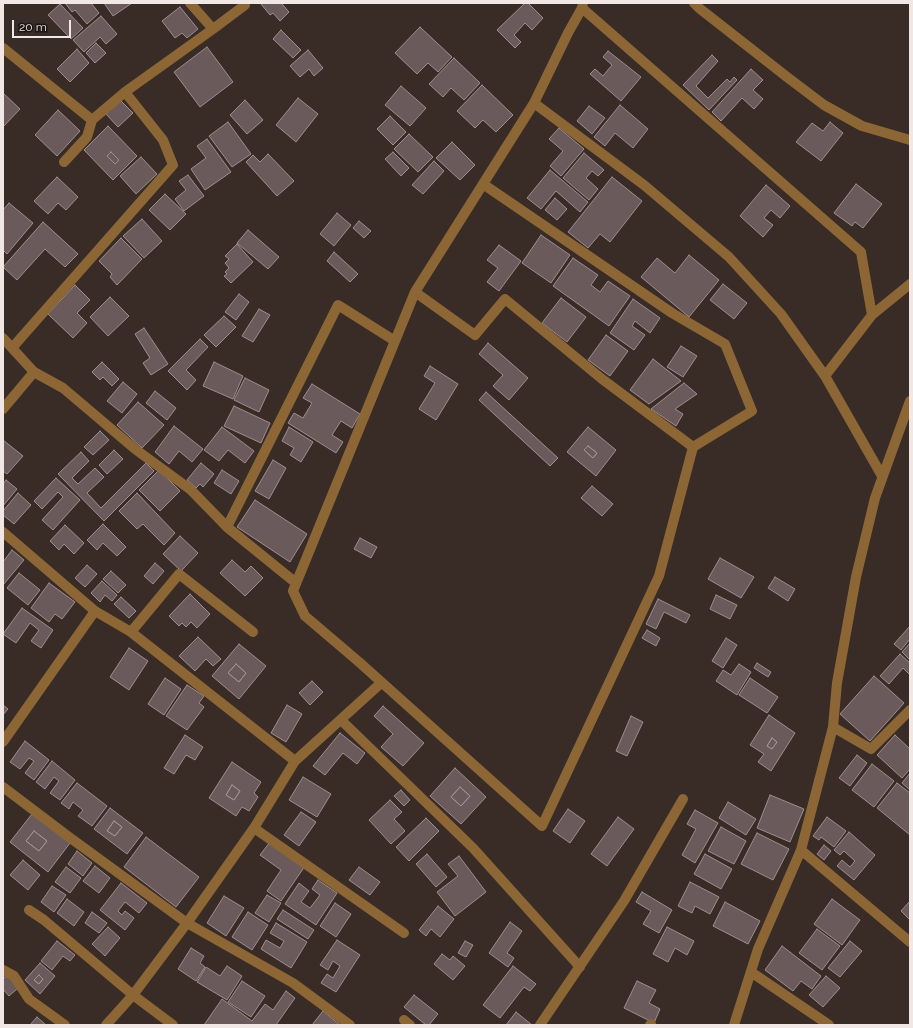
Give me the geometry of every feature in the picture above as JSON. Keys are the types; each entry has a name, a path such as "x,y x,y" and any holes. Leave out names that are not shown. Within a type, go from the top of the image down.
{"street":[{"path":"190,3 213,29"},
{"path":"694,3 824,105 862,126 910,140"},
{"path":"64,162 87,137 92,120 125,92 213,29 244,4"},
{"path":"483,184 672,313 725,344 752,411 693,447 659,576 542,826 359,662 305,616 293,591 415,292 534,102 582,6 861,252 872,315"},
{"path":"3,48 92,120"},
{"path":"12,348 173,165 163,140 125,92"},
{"path":"534,102 644,185 729,257 781,314 825,376 882,476"},
{"path":"825,376 872,315 910,284"},
{"path":"415,292 475,335 505,299 602,379 693,447"},
{"path":"228,527 338,305 395,341"},
{"path":"3,338 34,372 62,388 135,449 191,490 228,527 296,583"},
{"path":"3,409 34,372"},
{"path":"734,1025 758,949 800,850 833,726 837,683 856,577 875,498 910,401"},
{"path":"3,532 95,610 132,632 295,762"},
{"path":"132,632 179,574 253,632"},
{"path":"3,742 95,610"},
{"path":"106,1025 133,995 187,923 254,828 295,762 381,683"},
{"path":"833,726 871,749 910,710"},
{"path":"341,720 473,848 580,967"},
{"path":"3,787 187,923 293,983 350,1025"},
{"path":"540,1025 624,901 683,799"},
{"path":"254,828 404,933"},
{"path":"800,850 910,942"},
{"path":"29,910 44,920 133,995 173,1025"},
{"path":"3,970 14,976 29,999 65,1025"},
{"path":"751,972 829,1025"}],"building":[{"path":"65,3 91,3 99,13 87,24 75,10 72,12"},
{"path":"104,3 132,3 113,16"},
{"path":"284,3 282,4 289,12 280,21 273,13 270,15 261,4"},
{"path":"525,3 528,3 543,18 532,30 525,23 514,35 521,42 515,48 497,30"},
{"path":"60,4 83,28 71,39 48,15"},
{"path":"180,7 198,29 187,38 182,33 175,38 162,21"},
{"path":"101,16 117,34 106,44 100,37 84,52 73,40"},
{"path":"420,27 452,57 438,72 428,63 417,74 395,53"},
{"path":"281,30 301,50 293,58 273,39"},
{"path":"96,43 106,53 95,63 86,53"},
{"path":"207,47 233,82 200,107 174,72"},
{"path":"77,49 89,63 70,82 57,69"},
{"path":"308,50 323,68 314,76 309,69 300,77 290,66"},
{"path":"608,51 641,77 621,101 590,74 595,69 603,76 612,65 603,57"},
{"path":"712,55 718,61 696,86 708,98 727,79 730,82 734,77 737,80 709,110 683,85"},
{"path":"454,58 480,83 464,100 451,88 443,97 429,84"},
{"path":"751,69 763,80 753,90 763,99 754,109 742,98 721,121 712,112"},
{"path":"482,85 513,115 496,132 483,120 475,128 457,111"},
{"path":"401,86 426,108 410,126 385,105"},
{"path":"3,93 20,109 3,127"},
{"path":"298,98 318,114 296,142 276,125"},
{"path":"120,100 133,113 118,127 106,114"},
{"path":"245,100 263,120 247,134 230,115"},
{"path":"620,105 648,129 633,148 615,133 605,146 594,137"},
{"path":"589,106 605,118 592,134 577,121"},
{"path":"58,110 80,131 57,156 35,135"},
{"path":"390,116 406,132 393,145 377,129"},
{"path":"228,122 251,154 232,167 209,136"},
{"path":"830,122 843,133 821,161 796,142 812,123 823,131"},
{"path":"108,126 137,156 113,180 84,150","holes":["111,152 119,160 115,164 107,156"]},
{"path":"559,128 584,149 561,176 550,166 563,151 549,139"},
{"path":"409,134 433,157 418,172 394,149"},
{"path":"207,139 231,172 205,190 191,169 206,158 197,146"},
{"path":"452,142 475,165 460,180 436,158"},
{"path":"111,152 119,160 115,164 107,156"},
{"path":"393,152 409,168 401,176 385,159"},
{"path":"584,153 604,170 598,176 592,171 586,178 598,189 589,200 563,178"},
{"path":"268,154 294,181 277,196 246,162 253,155 260,162"},
{"path":"141,157 157,174 136,194 120,176"},
{"path":"434,161 444,171 423,194 412,185"},
{"path":"550,170 588,202 580,212 556,191 541,209 527,198"},
{"path":"188,175 204,196 184,211 175,199 186,190 179,181"},
{"path":"57,177 78,197 66,210 58,203 48,214 34,201"},
{"path":"612,177 642,201 610,242 600,234 588,248 568,232"},
{"path":"856,184 882,204 863,228 855,222 852,226 834,213"},
{"path":"766,185 790,206 780,218 771,210 764,218 773,225 763,237 740,216"},
{"path":"165,194 186,214 170,230 149,210"},
{"path":"555,198 567,209 557,220 545,210"},
{"path":"9,203 33,223 7,254 3,250 3,210"},
{"path":"337,213 351,225 334,246 320,234"},
{"path":"142,219 162,241 144,258 123,236"},
{"path":"359,221 371,231 364,238 353,228"},
{"path":"43,222 78,254 65,267 45,249 17,280 3,267"},
{"path":"248,230 279,257 268,269 237,243"},
{"path":"541,235 570,255 551,283 522,263"},
{"path":"121,238 142,259 117,285 110,277 112,274 99,261"},
{"path":"237,244 253,262 231,283 224,276 227,274 225,272 229,268 225,263 229,259 225,256"},
{"path":"499,245 521,261 499,291 487,282 498,268 487,260"},
{"path":"334,252 358,274 350,282 327,261"},
{"path":"689,255 719,280 689,317 641,277 657,258 675,273"},
{"path":"573,258 598,275 591,285 600,292 608,281 630,296 609,326 553,286"},
{"path":"723,284 747,303 734,319 710,300"},
{"path":"75,285 90,300 77,313 87,323 73,338 48,314"},
{"path":"239,294 249,302 236,320 225,312"},
{"path":"110,297 129,316 108,336 90,317"},
{"path":"561,298 586,317 567,342 542,323"},
{"path":"633,299 660,318 650,333 635,321 632,326 645,335 634,350 610,333"},
{"path":"259,309 270,315 253,342 242,336"},
{"path":"224,316 236,327 216,347 204,335"},
{"path":"144,328 168,364 151,375 143,363 150,358 135,334"},
{"path":"606,335 628,351 610,376 588,360"},
{"path":"200,339 208,347 186,370 196,380 187,390 168,371"},
{"path":"488,343 528,378 509,400 493,386 503,375 479,354"},
{"path":"681,346 697,356 683,377 667,367"},
{"path":"653,359 681,381 649,404 630,390"},
{"path":"102,362 119,379 112,386 103,377 100,380 92,372"},
{"path":"214,362 243,376 233,399 203,386"},
{"path":"430,366 458,384 436,420 419,409 435,383 424,376"},
{"path":"245,378 269,390 259,412 234,400"},
{"path":"123,382 137,394 122,413 107,401"},
{"path":"684,383 697,394 675,409 683,414 676,426 651,409"},
{"path":"312,384 360,414 352,428 341,421 332,435 343,442 336,453 288,423 294,413 303,418 312,403 303,398"},
{"path":"155,391 176,408 167,420 146,403"},
{"path":"486,392 558,458 550,466 479,400"},
{"path":"138,402 164,425 142,448 117,425"},
{"path":"234,406 270,423 261,443 224,426"},
{"path":"174,426 203,449 192,462 179,451 169,464 155,452"},
{"path":"222,427 254,451 245,463 228,450 219,461 204,450"},
{"path":"289,427 313,442 301,462 290,455 294,448 282,441"},
{"path":"588,427 616,450 596,476 567,452","holes":["588,446 597,453 593,458 584,450"]},
{"path":"100,431 109,440 93,455 84,447"},
{"path":"3,440 23,456 7,474 3,471"},
{"path":"588,446 597,453 593,458 584,450"},
{"path":"114,450 123,459 107,474 99,465"},
{"path":"81,452 89,461 72,478 78,484 95,468 104,477 87,493 101,508 146,463 154,471 104,521 58,474"},
{"path":"273,460 286,468 269,499 255,491"},
{"path":"201,463 214,474 203,487 200,484 196,488 187,480"},
{"path":"159,470 180,491 160,511 139,490"},
{"path":"222,470 239,481 231,494 214,483"},
{"path":"56,478 80,500 53,530 42,520 63,497 58,492 42,509 34,501"},
{"path":"6,480 17,489 3,506 3,484"},
{"path":"592,486 613,504 602,516 581,498"},
{"path":"18,493 31,505 14,524 3,515 3,511"},
{"path":"137,493 175,533 164,545 143,524 137,529 119,511"},
{"path":"255,500 307,534 290,562 237,527"},
{"path":"103,524 126,547 117,556 103,543 97,550 87,540"},
{"path":"65,525 84,543 74,554 64,544 59,550 50,541"},
{"path":"180,536 198,553 181,571 163,554"},
{"path":"360,538 377,547 371,558 354,549"},
{"path":"12,550 24,560 3,585 3,562"},
{"path":"720,558 754,577 741,598 708,579"},
{"path":"232,560 245,572 251,566 263,578 245,596 220,573"},
{"path":"155,563 164,571 153,584 144,576"},
{"path":"87,565 97,574 85,587 75,578"},
{"path":"111,571 126,585 118,593 103,579"},
{"path":"19,573 40,590 28,605 7,588"},
{"path":"775,577 795,589 788,601 768,588"},
{"path":"102,581 117,595 112,601 105,595 100,602 91,593"},
{"path":"49,583 75,602 62,619 55,614 49,622 31,608"},
{"path":"190,594 210,614 197,628 191,622 186,627 182,623 179,626 169,616"},
{"path":"716,595 737,605 730,619 710,609"},
{"path":"121,597 136,611 129,618 114,604"},
{"path":"658,599 690,615 686,623 664,612 656,629 646,624"},
{"path":"22,608 53,630 41,648 31,641 39,630 30,623 16,643 3,634"},
{"path":"910,626 910,639 901,650 894,644"},
{"path":"647,630 660,638 656,646 642,638"},
{"path":"198,637 221,659 213,666 206,659 195,671 179,656"},
{"path":"726,638 737,645 723,668 712,661"},
{"path":"910,643 910,660 902,652"},
{"path":"239,644 266,666 239,699 212,676","holes":["236,664 246,673 239,682 228,673"]},
{"path":"129,648 148,661 129,690 110,677"},
{"path":"900,654 910,663 910,675 903,668 889,684 880,676"},
{"path":"757,663 771,672 768,677 754,668"},
{"path":"236,664 246,673 239,682 228,673"},
{"path":"739,664 751,672 737,695 716,681 723,670 731,675"},
{"path":"874,676 904,703 870,741 840,714"},
{"path":"165,678 181,689 164,715 148,704"},
{"path":"750,678 778,697 767,713 739,695"},
{"path":"312,681 323,692 310,705 299,693"},
{"path":"187,685 204,696 199,703 204,707 187,730 166,716"},
{"path":"3,705 8,709 3,715"},
{"path":"287,705 302,714 286,742 271,733"},
{"path":"383,706 424,743 403,766 381,747 393,734 374,716"},
{"path":"769,715 795,733 771,771 758,762 764,754 750,745","holes":["772,738 777,742 772,749 767,746"]},
{"path":"631,716 643,722 627,756 616,751"},
{"path":"340,733 365,753 357,764 343,753 325,775 313,766"},
{"path":"185,735 203,747 195,760 186,755 174,774 164,768"},
{"path":"895,735 910,749 910,769 902,778 877,755"},
{"path":"772,738 777,742 772,749 767,746"},
{"path":"25,741 49,760 34,780 25,773 34,761 29,758 20,769 10,762"},
{"path":"857,755 867,763 850,786 839,778"},
{"path":"52,761 75,780 60,800 50,793 59,781 54,777 45,789 36,782"},
{"path":"232,762 261,782 254,793 258,797 249,811 242,807 236,816 209,798","holes":["232,785 240,791 234,800 226,795"]},
{"path":"872,764 894,781 874,807 852,790"},
{"path":"455,768 486,797 461,824 430,796","holes":["460,787 470,796 461,806 451,797"]},
{"path":"910,773 910,790 902,783"},
{"path":"303,777 331,794 317,817 289,800"},
{"path":"77,783 107,806 92,826 78,816 83,810 73,802 69,809 61,803"},
{"path":"897,783 910,793 910,835 877,808"},
{"path":"232,785 240,791 234,800 226,795"},
{"path":"460,787 470,796 461,806 451,797"},
{"path":"401,790 410,800 404,806 394,796"},
{"path":"770,795 804,809 790,842 757,828"},
{"path":"390,800 402,812 394,819 405,831 391,844 369,820"},
{"path":"728,802 756,819 746,835 719,818"},
{"path":"110,808 143,833 127,854 94,829","holes":["114,821 122,827 115,836 107,831"]},
{"path":"568,809 585,821 570,843 553,831"},
{"path":"695,810 718,823 695,863 682,855 696,829 687,824"},
{"path":"301,812 316,822 299,846 284,835"},
{"path":"32,814 70,843 48,872 10,842","holes":["34,831 47,841 39,851 26,841"]},
{"path":"618,817 634,829 607,866 591,854"},
{"path":"827,817 846,831 834,847 821,837 819,840 813,836"},
{"path":"426,818 439,831 409,861 396,847"},
{"path":"114,821 122,827 115,836 107,831"},
{"path":"721,827 746,841 734,864 708,851"},
{"path":"34,831 47,841 39,851 26,841"},
{"path":"849,832 875,855 854,880 837,866 842,860 850,867 855,861 844,851 840,855 834,850"},
{"path":"757,833 789,849 773,880 741,864"},
{"path":"146,837 199,877 176,907 124,867"},
{"path":"270,842 305,866 281,901 267,891 281,870 260,855"},
{"path":"824,845 831,851 824,860 817,854"},
{"path":"77,851 92,863 83,876 68,864"},
{"path":"427,854 447,877 436,887 416,864"},
{"path":"705,854 732,869 721,889 694,874"},
{"path":"459,856 486,892 455,916 437,892 458,876 448,864"},
{"path":"23,860 40,875 28,890 10,875"},
{"path":"95,866 110,878 99,893 83,881"},
{"path":"66,867 81,878 70,893 55,882"},
{"path":"359,867 380,882 370,895 349,880"},
{"path":"318,880 337,893 316,925 285,904 299,883 309,891 301,902 310,908 320,895 312,889"},
{"path":"690,882 719,897 710,914 695,906 692,913 678,906"},
{"path":"121,883 147,903 139,913 125,902 118,911 122,915 125,911 134,918 125,930 100,910"},
{"path":"52,886 66,895 54,912 41,902"},
{"path":"642,892 672,910 659,933 643,924 651,911 636,902"},
{"path":"267,895 281,903 269,922 255,913"},
{"path":"224,896 244,908 226,936 207,923"},
{"path":"67,899 84,912 74,926 57,913"},
{"path":"832,899 860,920 842,945 814,924"},
{"path":"910,901 910,920 901,911"},
{"path":"725,902 760,921 748,944 713,926"},
{"path":"335,903 351,914 336,937 320,926"},
{"path":"438,906 454,919 440,937 431,929 426,936 419,930"},
{"path":"283,910 314,930 308,939 277,919"},
{"path":"92,912 107,923 99,933 85,923"},
{"path":"248,912 268,925 252,950 232,937"},
{"path":"510,922 522,931 507,953 514,958 508,967 489,953"},
{"path":"276,923 307,942 291,968 261,949 266,940 280,948 284,941 270,933"},
{"path":"108,927 120,938 105,956 92,944"},
{"path":"667,927 694,941 687,955 675,948 668,962 653,954"},
{"path":"817,929 840,946 822,970 799,953"},
{"path":"337,940 360,955 336,992 321,983 327,974 333,978 340,966 333,961 328,970 320,965"},
{"path":"57,941 75,955 70,961 63,956 52,970 41,961"},
{"path":"465,941 473,945 466,957 458,953"},
{"path":"850,941 862,951 840,977 828,968"},
{"path":"782,946 821,976 812,989 801,981 793,991 765,970"},
{"path":"191,948 204,956 200,963 205,967 196,981 178,969"},
{"path":"442,954 450,960 453,956 465,966 453,980 434,964"},
{"path":"40,963 55,976 40,994 25,980","holes":["39,975 43,979 39,984 34,980"]},
{"path":"227,966 242,976 227,1000 197,982 206,967 220,976"},
{"path":"513,966 536,984 530,991 524,987 500,1018 483,1005"},
{"path":"7,975 18,988 9,996 3,989 3,979"},
{"path":"39,975 43,979 39,984 34,980"},
{"path":"826,976 840,988 823,1007 809,995"},
{"path":"242,981 265,996 251,1017 228,1002"},
{"path":"637,981 656,990 649,1003 660,1009 654,1023 624,1008"},
{"path":"286,991 295,998 276,1025 204,1025 222,999 252,1021 265,1004 273,1010"},
{"path":"414,995 438,1014 429,1025 426,1025 404,1007"},
{"path":"323,1011 340,1025 312,1025"},
{"path":"516,1012 532,1025 506,1025"},
{"path":"37,1017 46,1025 30,1025"}]}
